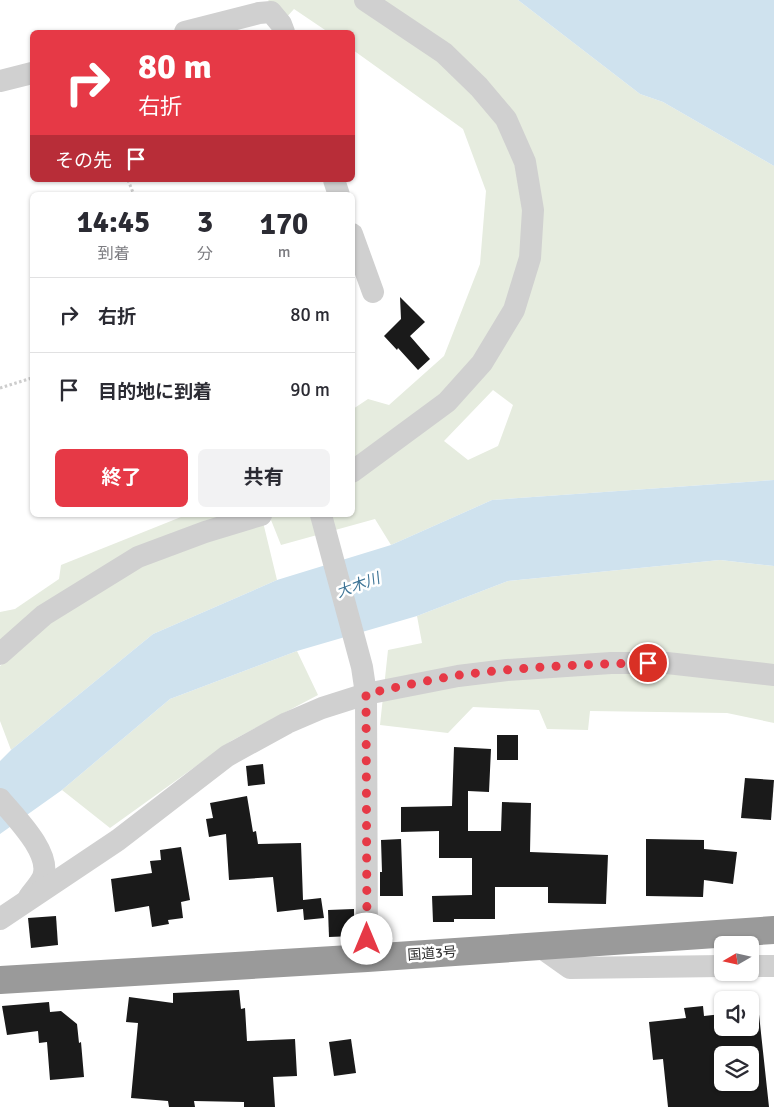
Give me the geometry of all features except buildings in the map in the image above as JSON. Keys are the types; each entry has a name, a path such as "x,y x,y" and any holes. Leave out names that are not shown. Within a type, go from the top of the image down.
{"highway":[{"name":"国道3号","path":"0,980 367,958 774,930"}],"street":[{"path":"355,470 447,402 482,363 514,310 530,258 533,210 525,162 506,119 479,87 444,53 365,0"},
{"path":"192,30 259,12 271,12 283,30"},
{"path":"0,81 30,74"},
{"path":"355,242 373,292"},
{"path":"0,654 44,615 138,557 205,532 254,517"},
{"path":"323,517 362,667 366,694 367,958"},
{"path":"0,919 118,840 227,756 287,723 322,708 366,694 458,676 507,670 611,663 667,663 774,675"},
{"path":"0,799 24,828 41,853 45,863 42,878 27,900"},
{"path":"539,946 570,968 714,966"},
{"path":"759,966 774,966"}],"path":[{"path":"0,388 30,379"}],"shaded area":[{"path":"268,0 518,0 640,94 663,102 774,166 774,480 492,500 391,545 375,519 281,545 270,517 355,517 355,408 368,399 389,405 444,356 480,264 486,191 463,129 355,51 355,30 325,30 294,9 285,19","holes":["493,390 513,405 498,446 468,460 444,441"]},
{"path":"181,517 237,517 0,641 0,612 15,609 59,579 61,565"},
{"path":"263,522 277,580 153,634 11,750 0,721 0,666 50,618 143,557"},
{"path":"720,560 774,566 774,723 727,713 590,711 588,730 547,729 539,710 473,707 448,733 380,725 388,650 422,643 417,616 508,581"},
{"path":"297,651 318,695 231,741 110,828 62,790 170,699"}],"water":[{"path":"518,0 774,0 774,166 663,102 640,94"},
{"name":"大木川","path":"774,480 774,566 720,560 508,581 417,616 297,651 170,699 62,790 0,834 0,761 153,634 277,580 391,545 492,500"}],"route":[{"path":"367,939 366,694 458,676 507,670 611,663 648,663"}]}
